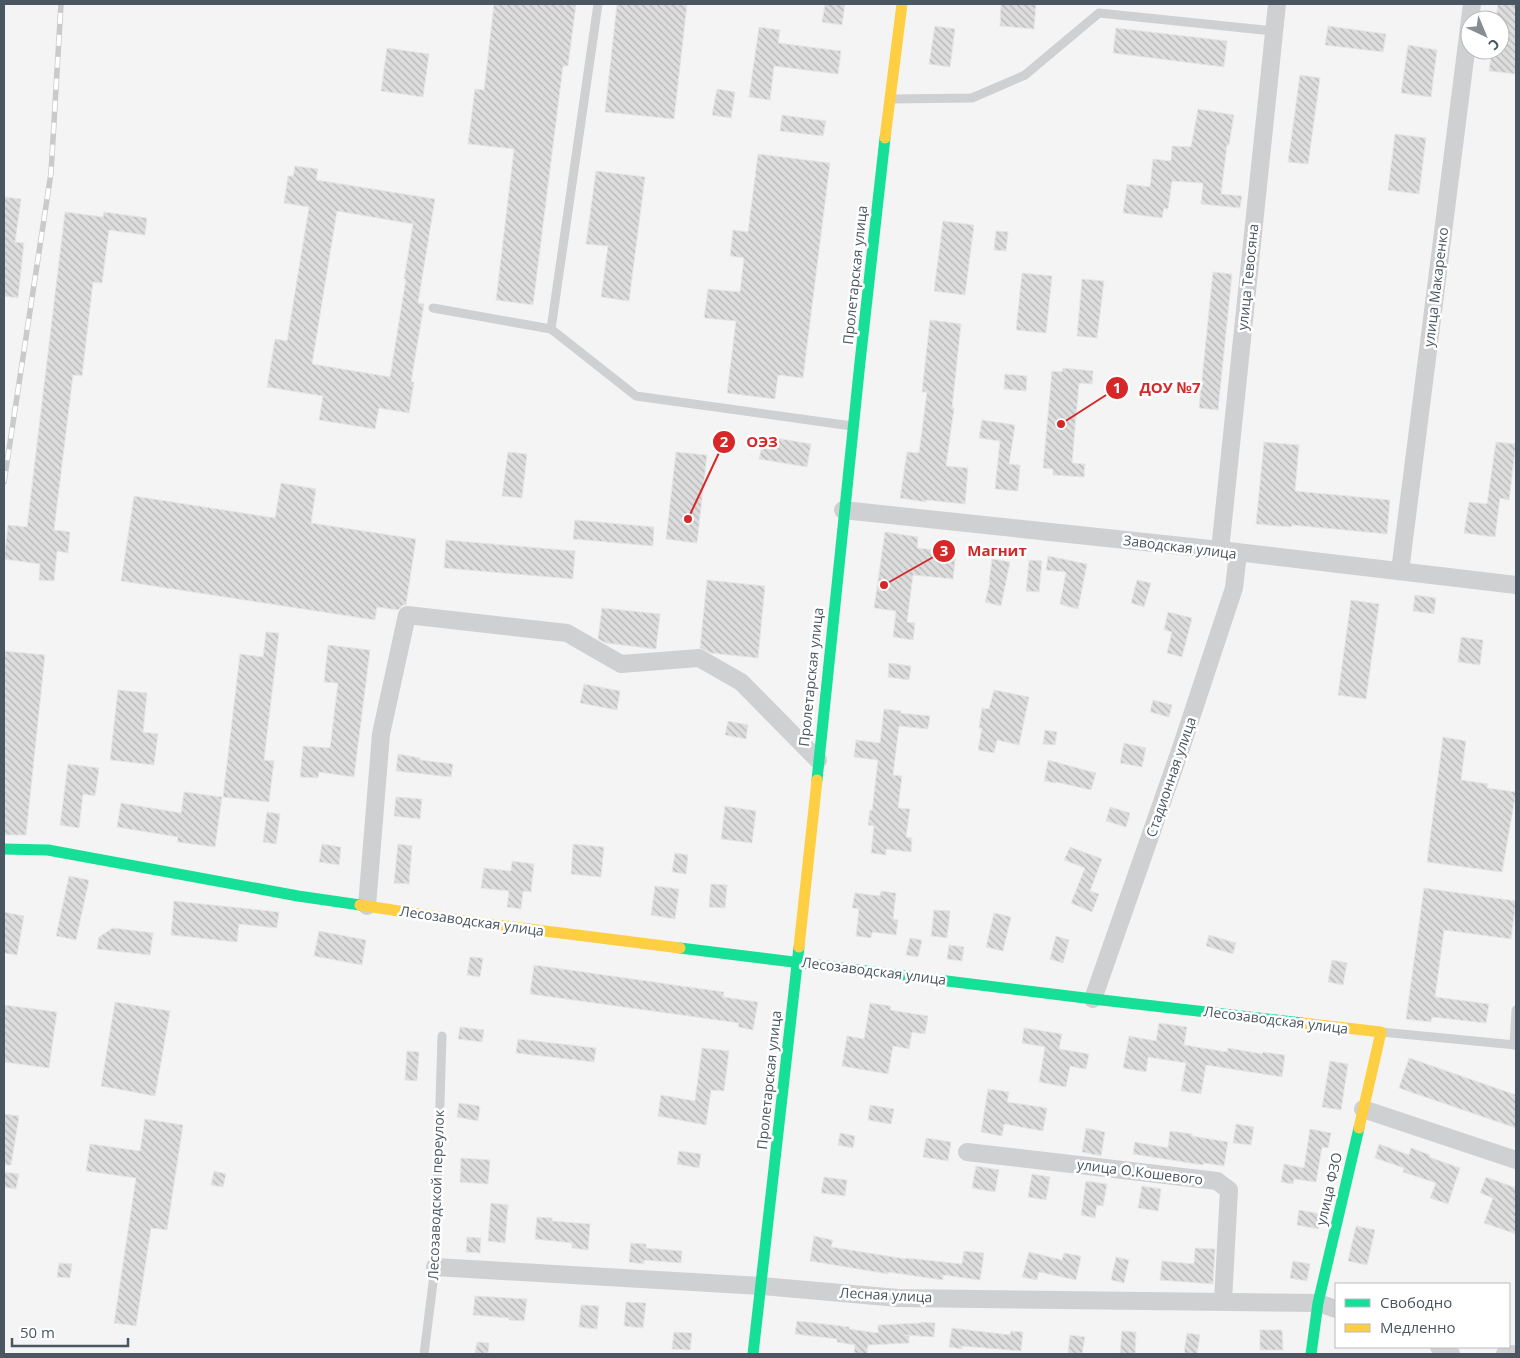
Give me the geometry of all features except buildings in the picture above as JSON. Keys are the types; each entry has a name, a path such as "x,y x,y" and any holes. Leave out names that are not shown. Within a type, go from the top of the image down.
{"street":[{"name":"Пролетарская улица","path":"753,1354 798,962 843,510 902,4"},
{"name":"улица Тевосяна","path":"1220,550 1276,4"},
{"name":"улица Макаренко","path":"1400,571 1472,4"},
{"name":"Заводская улица","path":"843,510 1220,550 1516,585"},
{"name":"Стадионная улица","path":"1093,999 1181,748 1234,588 1238,553"},
{"path":"367,906 381,734 407,615 567,633 621,664 699,658 741,682 818,760"},
{"name":"Лесозаводская улица","path":"4,849 48,850 298,896 457,920 1093,999 1381,1032"},
{"name":"улица ФЗО","path":"1311,1354 1318,1303 1381,1032"},
{"path":"1363,1109 1516,1160"},
{"name":"улица О.Кошевого","path":"967,1152 1217,1181 1229,1190 1223,1301"},
{"name":"Лесная улица","path":"435,1267 761,1286 898,1298 1318,1303 1335,1309"},
{"path":"1441,1348 1452,1354"},
{"path":"1505,1354 1514,1354"}],"lane":[{"path":"551,329 598,4"},
{"path":"890,99 972,98 1025,75 1098,13 1273,31"},
{"path":"433,308 551,329 636,396 853,427"},
{"path":"1381,1032 1515,1045 1516,1010"},
{"name":"Лесозаводской переулок","path":"424,1354 435,1267 442,1036"}],"railway":[{"path":"4,482 51,173 61,4"}],"traffic: fast":[{"path":"817,780 885,138"},
{"path":"4,849 48,850 298,896 360,905"},
{"path":"753,1354 799,947"},
{"path":"680,948 1302,1023"},
{"path":"1311,1354 1318,1303 1359,1128"}],"traffic: slow":[{"path":"885,138 902,4"},
{"path":"799,947 817,780"},
{"path":"360,905 457,920 680,948"},
{"path":"1302,1023 1381,1032 1359,1128"}],"place":[{"name":"ДОУ №7","path":"1061,424"},
{"name":"ОЭЗ","path":"688,519"},
{"name":"Магнит","path":"884,585"}]}
